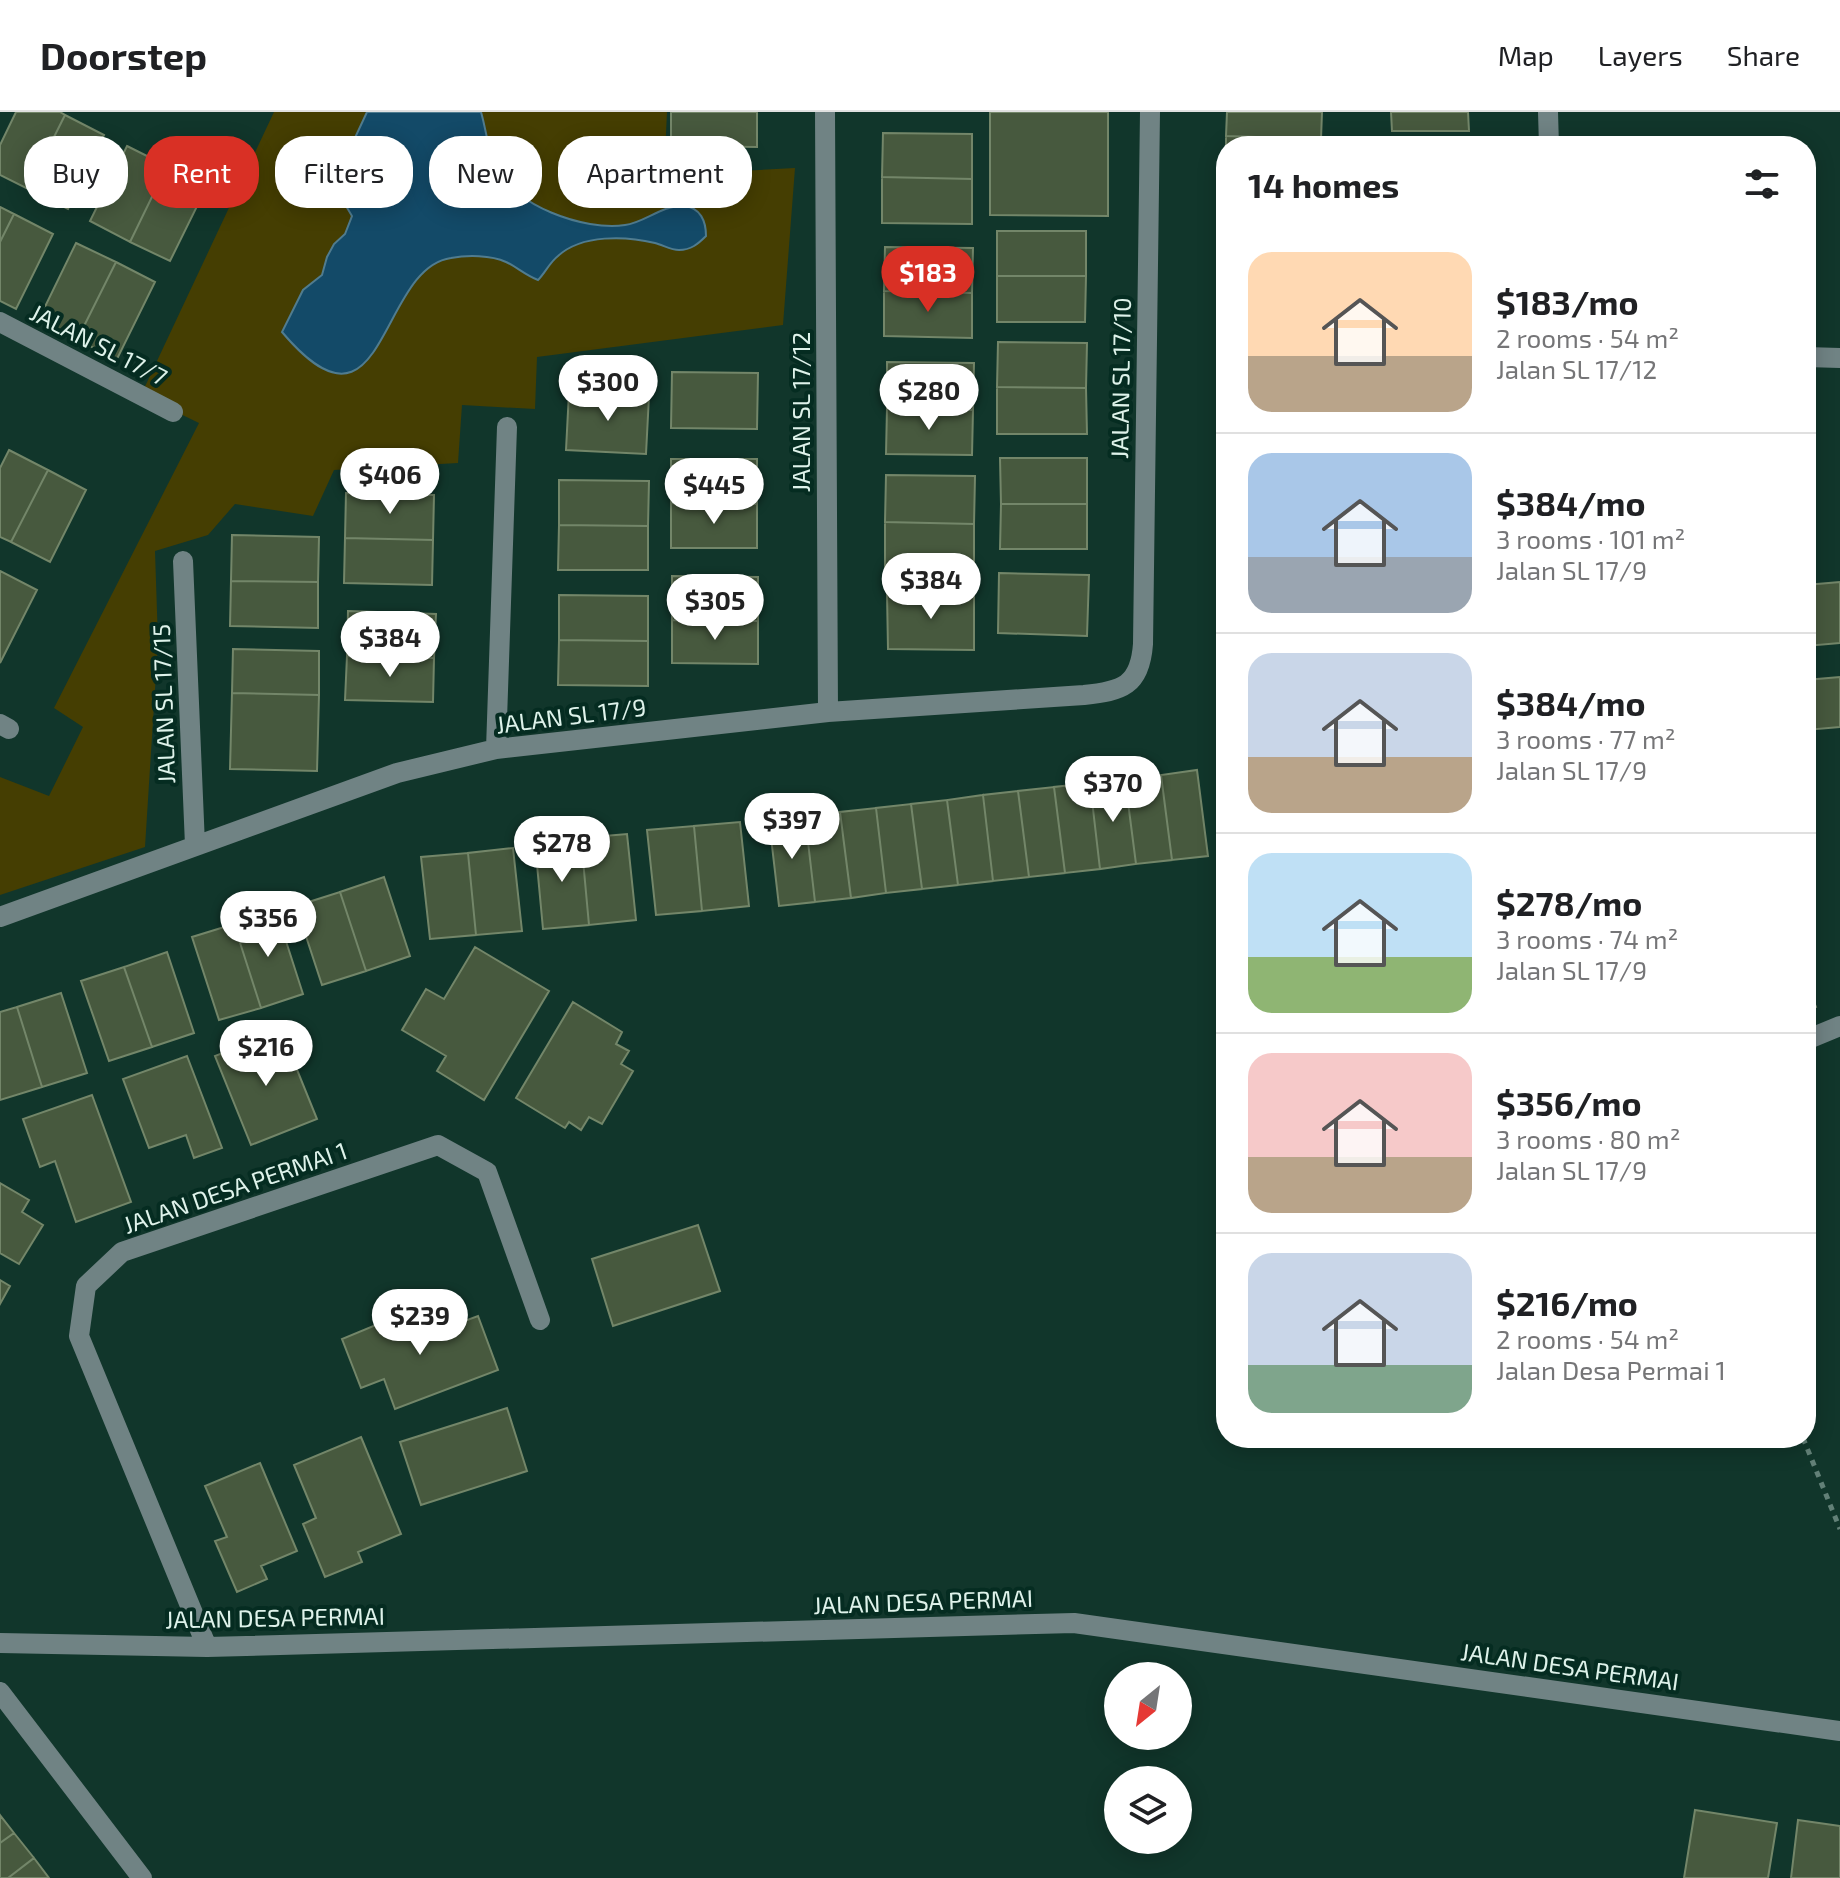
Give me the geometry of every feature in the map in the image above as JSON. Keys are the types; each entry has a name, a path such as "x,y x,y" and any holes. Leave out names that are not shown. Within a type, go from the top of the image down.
{"street":[{"name":"JALAN SL 17/12","path":"825,112 828,712"},
{"name":"JALAN SL 17/10","path":"1143,644 1150,112"},
{"path":"1548,112 1549,136"},
{"name":"JALAN SL 17/7","path":"0,322 173,412"},
{"path":"1816,357 1840,358"},
{"path":"496,749 507,427"},
{"name":"JALAN SL 17/15","path":"183,561 195,845"},
{"name":"JALAN SL 17/9","path":"0,917 397,773 496,749 828,712 1105,693 1117,690 1137,675 1143,644"},
{"path":"1816,1036 1840,1026"},
{"name":"JALAN DESA PERMAI 1","path":"207,1647 79,1336 86,1286 122,1252 438,1145 487,1172 540,1320"},
{"name":"JALAN DESA PERMAI","path":"0,1643 207,1647 1074,1623 1840,1731"},
{"path":"0,1692 7,1716 142,1878"}],"path":[{"path":"1807,1448 1840,1529"}],"shaded area":[{"path":"274,112 667,112 666,136 558,136 558,208 752,208 752,170 795,168 783,325 537,357 535,409 462,405 458,463 334,470 313,516 235,504 208,535 155,551 158,642 145,847 0,895 0,777 49,796 83,727 54,708 199,423 141,395 229,208 259,208 259,144"}],"water":[{"path":"367,112 481,112 487,136 429,136 429,208 542,208 571,220 608,226 632,224 669,208 692,208 701,216 706,236 694,246 679,250 631,239 592,240 558,256 538,280 493,258 451,258 427,269 408,291 378,345 362,365 342,374 316,365 282,332 303,290 322,275 334,244 345,234 352,216 347,208 413,208 413,136 356,136"}],"building":[{"path":"16,112 60,112 65,115 54,136 24,136 24,187 0,175 0,145"},
{"path":"671,112 757,112 757,147 752,147 752,136 671,136"},
{"path":"990,112 1108,112 1108,216 990,215"},
{"path":"1227,112 1322,112 1321,136 1226,136"},
{"path":"1391,112 1468,112 1469,131 1392,131"},
{"path":"65,115 104,135 104,136 54,136"},
{"path":"883,133 972,134 972,179 882,177"},
{"path":"128,146 144,154 144,208 147,208 130,242 90,221 96,208 128,208"},
{"path":"882,177 972,179 972,224 882,223"},
{"path":"0,207 14,214 0,242"},
{"path":"147,208 196,208 170,261 130,242"},
{"path":"14,214 53,234 16,309 0,301 0,242"},
{"path":"997,231 1086,231 1086,276 997,276"},
{"path":"76,243 116,262 77,340 38,321"},
{"path":"885,247 973,248 972,293 884,291"},
{"path":"116,262 155,282 117,359 77,340"},
{"path":"997,276 1086,276 1085,322 997,322"},
{"path":"884,291 972,293 972,338 884,336"},
{"path":"998,342 1087,343 1086,388 997,387"},
{"path":"887,362 974,363 973,410 887,408"},
{"path":"672,372 758,373 757,429 671,428"},
{"path":"997,387 1086,388 1087,434 997,434"},
{"path":"569,392 649,396 646,454 566,450"},
{"path":"887,408 973,410 972,455 886,454"},
{"path":"9,450 48,470 11,542 0,537 0,468"},
{"path":"1000,458 1087,458 1087,504 1001,504"},
{"path":"671,459 757,459 757,504 671,503"},
{"path":"48,470 86,490 50,562 11,542"},
{"path":"886,475 975,476 974,524 885,522"},
{"path":"559,480 649,481 648,526 559,525"},
{"path":"346,493 434,495 433,540 345,538"},
{"path":"671,503 757,504 757,548 671,548"},
{"path":"1001,504 1087,504 1087,549 1000,549"},
{"path":"885,522 974,524 974,571 885,570"},
{"path":"559,525 648,526 648,570 558,570"},
{"path":"232,535 319,537 318,582 231,581"},
{"path":"345,538 433,540 432,585 344,583"},
{"path":"0,571 37,590 0,663"},
{"path":"999,573 1089,575 1087,636 998,633"},
{"path":"672,576 758,577 758,621 672,620"},
{"path":"231,581 318,582 318,628 230,626"},
{"path":"1840,582 1840,643 1816,645 1816,584"},
{"path":"887,593 974,594 974,650 888,649"},
{"path":"559,595 648,596 648,641 559,640"},
{"path":"348,611 436,614 434,658 347,656"},
{"path":"672,620 758,621 758,664 672,663"},
{"path":"559,640 648,641 648,686 558,685"},
{"path":"233,649 319,651 319,695 232,693"},
{"path":"347,656 434,658 433,702 345,700"},
{"path":"1840,677 1840,727 1816,729 1816,679"},
{"path":"232,693 319,695 317,771 230,769"},
{"path":"1197,770 1208,856 1172,860 1161,775"},
{"path":"1161,775 1172,860 1136,864 1125,779"},
{"path":"1125,779 1136,864 1100,869 1090,783"},
{"path":"1090,783 1100,869 1065,873 1054,787"},
{"path":"1054,787 1065,873 1029,877 1018,791"},
{"path":"1018,791 1029,877 993,881 983,795"},
{"path":"983,795 993,881 958,885 947,800"},
{"path":"947,800 958,885 922,889 911,804"},
{"path":"911,804 922,889 886,893 876,808"},
{"path":"876,808 886,893 851,898 840,812"},
{"path":"840,812 851,898 815,902 805,816"},
{"path":"805,816 815,902 779,906 769,820"},
{"path":"740,822 749,906 702,911 694,826"},
{"path":"694,826 702,911 656,915 647,830"},
{"path":"627,834 636,920 589,925 581,838"},
{"path":"581,838 589,925 543,929 535,843"},
{"path":"513,848 522,931 476,935 468,853"},
{"path":"468,853 476,935 430,939 421,857"},
{"path":"384,877 410,956 366,971 340,892"},
{"path":"340,892 366,971 322,985 296,906"},
{"path":"276,910 303,994 261,1008 234,924"},
{"path":"234,924 261,1008 219,1020 192,937"},
{"path":"475,947 549,991 484,1100 437,1071 446,1056 402,1030 426,989 444,999"},
{"path":"167,952 194,1033 152,1047 124,967"},
{"path":"124,967 152,1047 109,1061 81,981"},
{"path":"61,993 87,1073 42,1087 17,1007"},
{"path":"573,1002 622,1032 616,1044 629,1051 621,1064 633,1071 602,1124 589,1117 581,1130 569,1122 565,1128 516,1098"},
{"path":"17,1007 42,1087 0,1100 0,1012"},
{"path":"281,1030 317,1119 251,1145 215,1056"},
{"path":"187,1056 222,1148 194,1158 186,1135 149,1148 123,1079"},
{"path":"92,1095 131,1202 76,1222 55,1161 40,1167 23,1119"},
{"path":"0,1183 29,1200 22,1212 43,1225 19,1264 0,1253"},
{"path":"698,1225 720,1291 613,1326 592,1259"},
{"path":"0,1280 10,1286 0,1304"},
{"path":"437,1313 443,1329 478,1316 498,1370 395,1409 384,1379 361,1388 342,1339 383,1322 388,1332"},
{"path":"507,1408 527,1471 421,1505 400,1442"},
{"path":"361,1437 401,1534 358,1552 362,1562 325,1577 303,1524 316,1518 294,1465"},
{"path":"260,1463 297,1551 261,1566 267,1579 237,1592 215,1541 227,1537 205,1486"},
{"path":"1695,1810 1777,1823 1768,1878 1684,1878"},
{"path":"0,1815 14,1833 0,1843"},
{"path":"1798,1820 1840,1826 1840,1878 1791,1878"},
{"path":"14,1833 34,1858 8,1878 0,1878 0,1843"},
{"path":"34,1858 49,1878 8,1878"}]}
